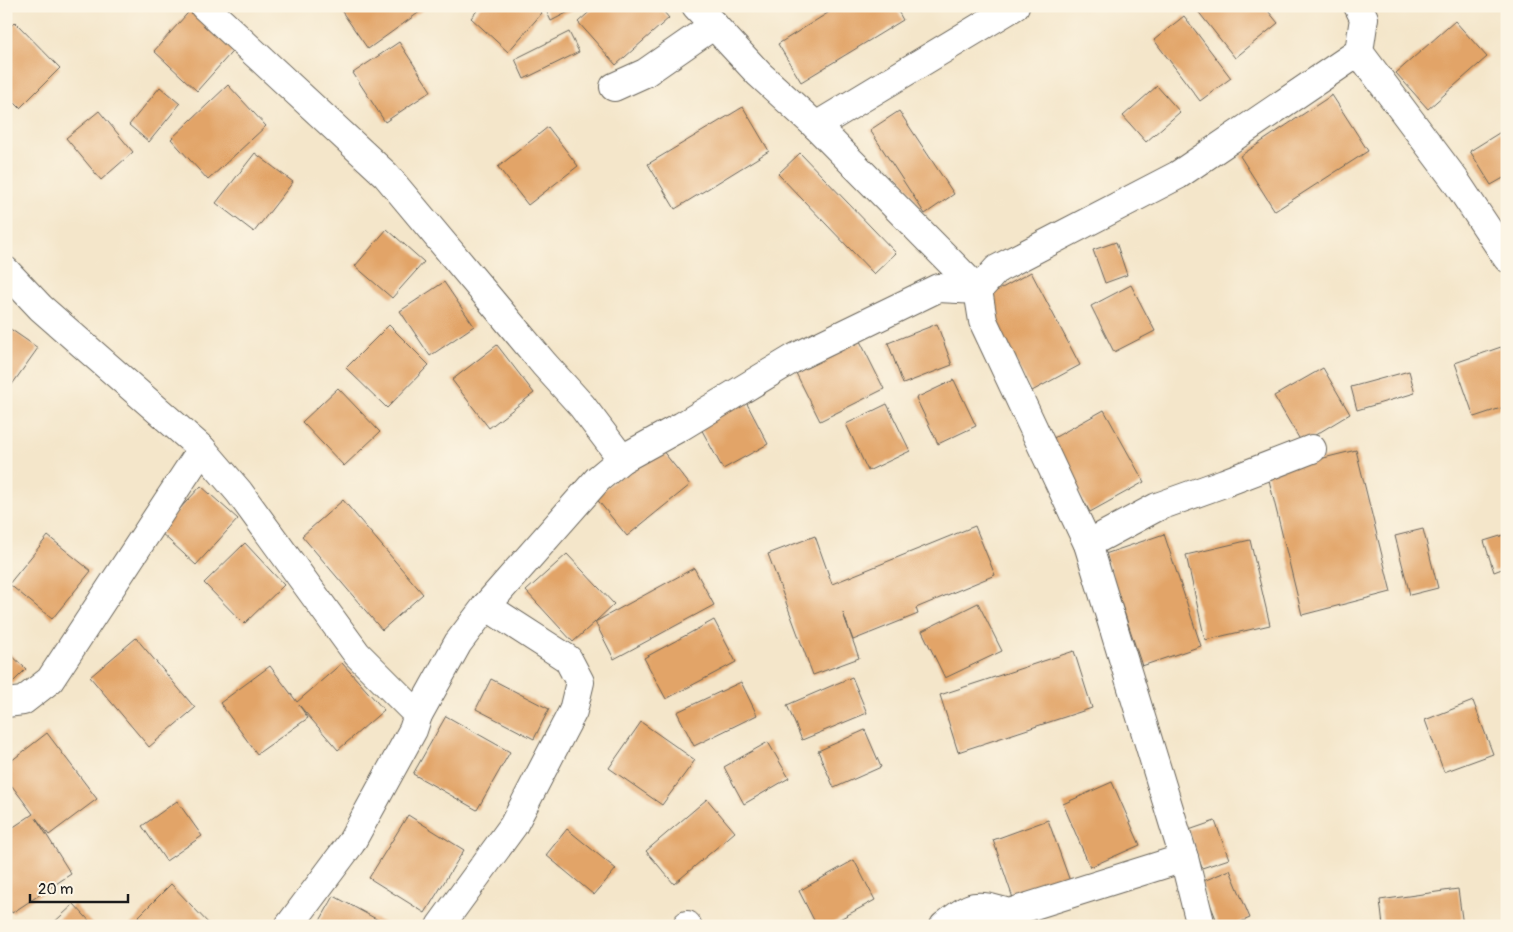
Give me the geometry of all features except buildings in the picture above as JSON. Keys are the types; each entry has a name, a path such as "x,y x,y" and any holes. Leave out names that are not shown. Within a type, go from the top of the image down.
{"street":[{"path":"816,126 1015,6"},
{"path":"289,926 351,843 414,730 418,715 458,643 486,606 598,479 622,459 682,426 796,357 938,288 978,290 998,269 1178,175 1359,52 1367,10"},
{"path":"221,11 386,175 544,364 582,406 622,459"},
{"path":"614,87 644,74 705,15 759,74 816,126 978,290 983,321 1088,544 1184,858 1201,926"},
{"path":"1359,52 1454,180 1507,258"},
{"path":"6,272 41,308 202,449 238,492 357,654 418,715"},
{"path":"6,703 23,701 50,680 202,449"},
{"path":"1088,544 1157,506 1224,483 1312,449"},
{"path":"440,926 512,826 573,711 580,682 568,659 486,606"},
{"path":"944,926 966,909 981,906 1012,919 1184,858"}]}
